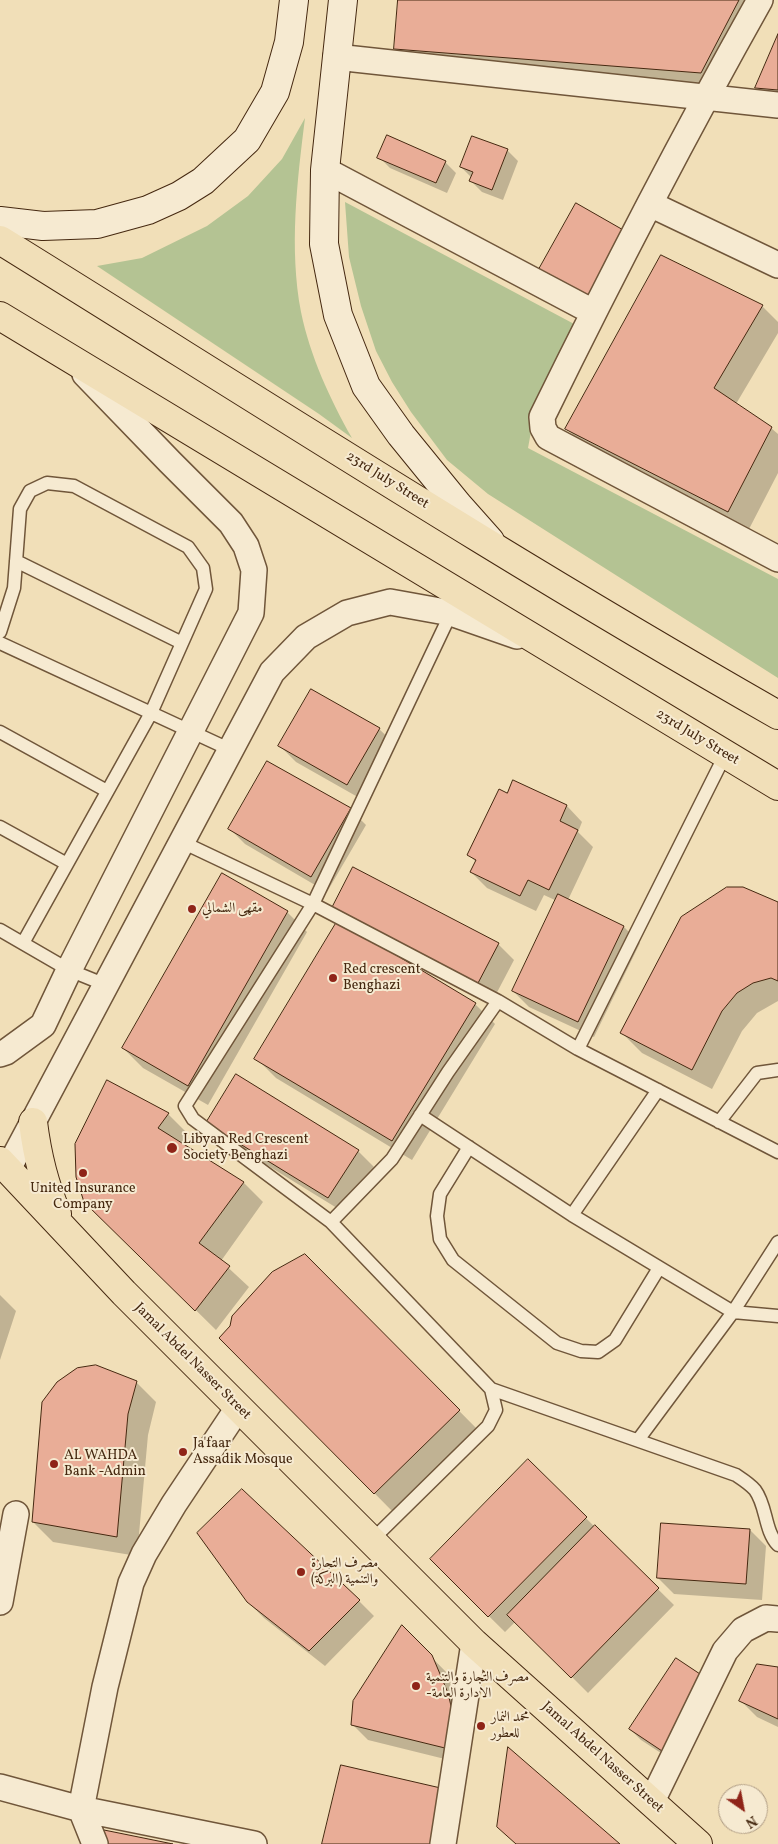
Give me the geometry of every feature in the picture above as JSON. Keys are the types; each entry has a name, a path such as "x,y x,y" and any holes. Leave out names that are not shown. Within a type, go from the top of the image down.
{"main road":[{"path":"0,221 43,226 98,224 148,210 179,196 203,181 247,140 275,92 290,42 294,0"},
{"path":"343,0 325,170 324,244 338,314 366,386 401,435 458,505 498,550"},
{"name":"23rd July Street","path":"0,240 498,550 654,644 778,715"},
{"name":"23rd July Street","path":"0,316 778,786"},
{"path":"33,1122 42,1176 64,1229"},
{"name":"Jamal Abdel Nasser Street","path":"4,1165 124,1293 474,1643 698,1844"}],"street":[{"path":"760,0 705,97 593,312 542,417 543,428 548,437 778,559"},
{"path":"336,57 778,105"},
{"path":"325,170 593,312"},
{"path":"650,204 778,265"},
{"path":"0,1054 6,1052 43,1025 69,970 251,613 254,570 246,546 231,523 73,361"},
{"path":"4,1165 33,1122 272,672 306,637 348,613 390,602 451,613 547,646"},
{"path":"95,1844 81,1809 105,1687 131,1584 144,1554 174,1504 238,1408"},
{"path":"0,1602 16,1514"},
{"path":"651,1803 725,1651 743,1630 766,1618 778,1619"},
{"path":"443,1844 474,1643"},
{"path":"0,1787 81,1809 245,1843"}],"lane":[{"path":"0,632 14,588 20,509 30,491 47,483 74,486 188,547 203,568 206,589 151,713 23,943"},
{"path":"16,561 182,643"},
{"path":"451,613 313,904 185,1106 193,1119 331,1222 491,1389 736,1475 755,1490 772,1538 778,1545"},
{"path":"0,643 230,750"},
{"path":"0,732 108,791"},
{"path":"578,1049 725,755"},
{"path":"0,827 67,864"},
{"path":"182,842 313,904 498,1001 578,1049 778,1152"},
{"path":"0,930 69,970 106,985"},
{"path":"331,1222 392,1159 448,1072 498,1001"},
{"path":"719,1122 757,1074 778,1070"},
{"path":"572,1215 658,1090"},
{"path":"420,1115 572,1215 733,1312 778,1316"},
{"path":"468,1147 440,1194 437,1216 440,1239 453,1260 557,1342 580,1350 598,1352 615,1340 659,1268"},
{"path":"638,1440 733,1312 778,1242"},
{"path":"371,1541 488,1426 496,1410 491,1389"}],"green space":[{"path":"305,118 299,166 296,215 295,264 297,288 301,312 315,361 352,438 97,266 142,258 207,226 248,196 282,159"},
{"path":"345,202 576,325 537,399 528,448 778,579 778,678 488,494 447,460 411,412 392,382 376,351 361,306 349,257"}],"building":[{"path":"398,0 739,0 701,73 394,49"},
{"path":"778,34 778,90 755,88"},
{"path":"387,135 446,161 436,183 377,158"},
{"path":"472,136 508,149 492,190 469,181 473,172 460,167"},
{"path":"576,203 625,231 587,297 538,271"},
{"path":"661,255 763,305 714,388 772,427 728,512 565,429"},
{"path":"311,689 380,728 347,785 278,746"},
{"path":"267,761 351,808 311,877 228,829"},
{"path":"513,780 567,805 560,821 578,830 549,890 528,880 520,896 470,872 476,860 467,855 499,789 507,793"},
{"path":"353,867 499,943 477,985 331,910"},
{"path":"222,873 288,911 188,1086 122,1048"},
{"path":"727,887 743,887 778,902 778,981 771,978 753,983 737,993 722,1011 692,1070 620,1033 681,917"},
{"path":"558,894 624,926 578,1022 512,991"},
{"path":"338,920 476,1003 392,1141 254,1059"},
{"path":"236,1074 359,1150 328,1198 206,1123"},
{"path":"107,1080 169,1113 158,1128 244,1182 199,1243 230,1266 195,1311 84,1202 76,1177 75,1144"},
{"path":"305,1254 460,1410 374,1494 219,1338 230,1326 232,1316 272,1272"},
{"path":"96,1365 137,1381 128,1414 117,1537 32,1522 42,1402 57,1382 77,1368"},
{"path":"528,1459 587,1517 488,1617 430,1559"},
{"path":"242,1489 360,1600 309,1651 247,1602 197,1533"},
{"path":"661,1523 750,1529 746,1584 657,1578"},
{"path":"595,1525 659,1588 571,1678 507,1615"},
{"path":"402,1625 432,1655 448,1693 454,1719 449,1749 351,1725 353,1701"},
{"path":"676,1658 709,1680 662,1751 629,1729"},
{"path":"757,1664 778,1667 778,1719 739,1701"},
{"path":"508,1747 620,1844 516,1844 497,1827"},
{"path":"341,1765 445,1789 431,1844 322,1844"},
{"path":"104,1830 173,1844 109,1844"}],"place":[{"name":"مقهى الشمالي","path":"192,909"},
{"name":"Red crescent Benghazi","path":"333,978"},
{"name":"Libyan Red Crescent Society Benghazi","path":"172,1148"},
{"name":"United Insurance Company","path":"83,1173"},
{"name":"Ja'faar Assadik Mosque","path":"183,1452"},
{"name":"AL WAHDA Bank -Admin","path":"54,1464"},
{"name":"مصرف التجارة والتنمية (البركة)","path":"301,1572"},
{"name":"مصرف التجارة والتنمية -الادارة العامة","path":"416,1686"},
{"name":"محمد النمار للعطور","path":"481,1726"}]}
